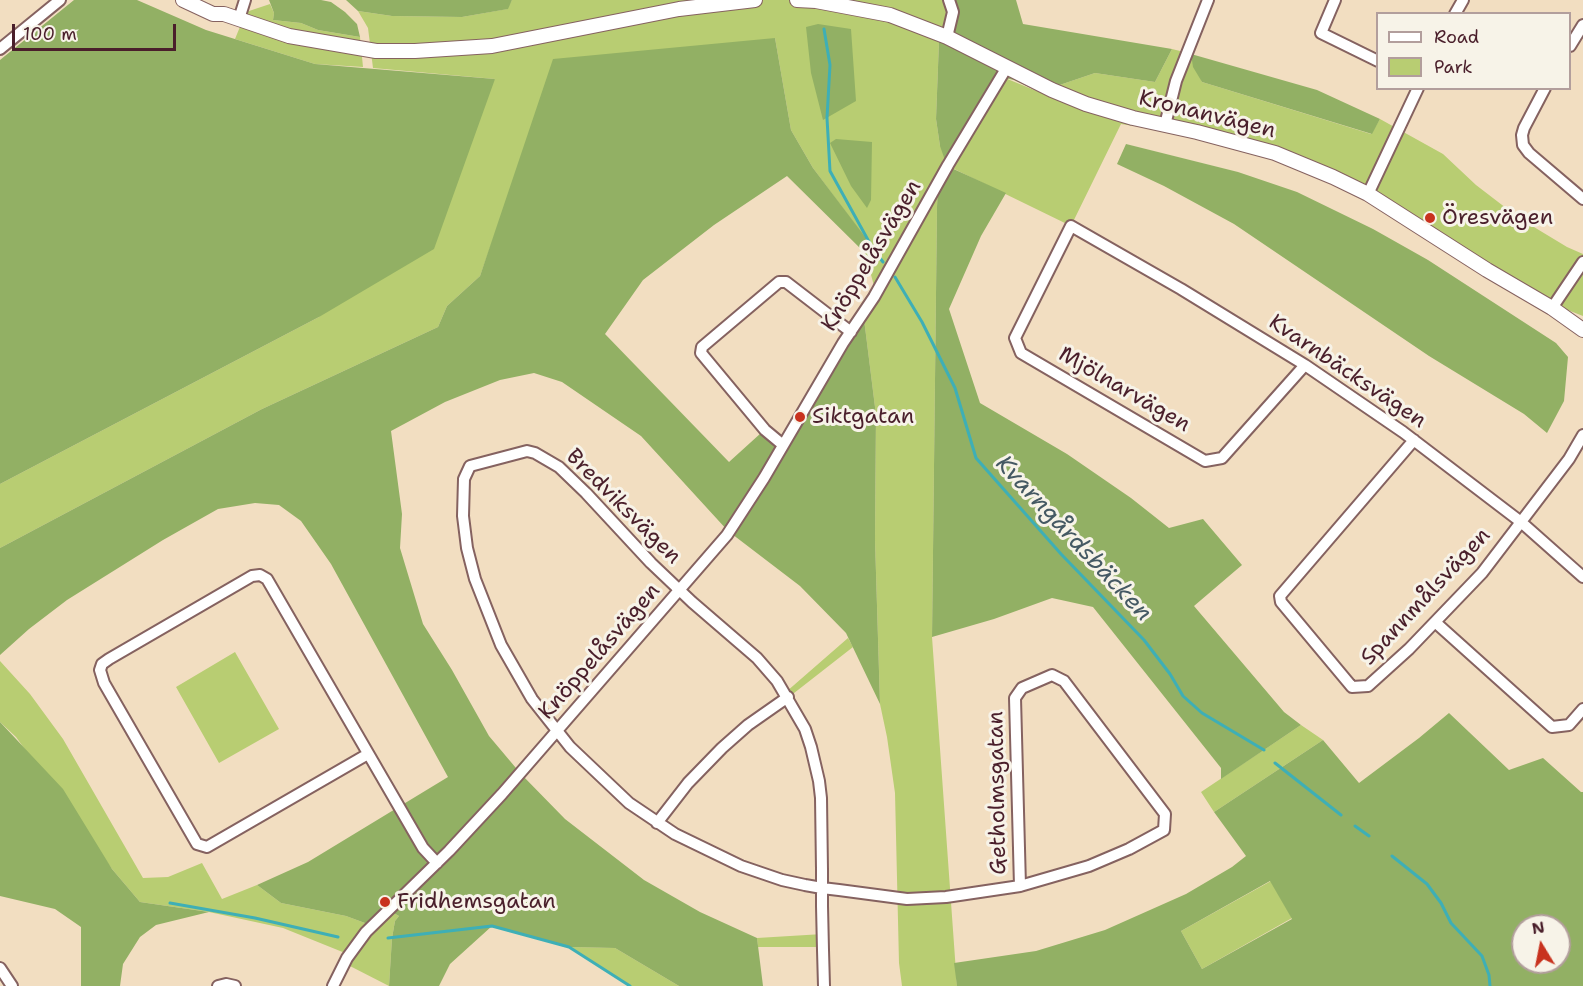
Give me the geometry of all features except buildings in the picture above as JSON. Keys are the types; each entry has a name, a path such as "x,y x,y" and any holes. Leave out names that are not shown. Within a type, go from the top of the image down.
{"street":[{"path":"0,49 60,0"},
{"path":"183,0 213,14 224,14 299,38 376,51 492,46 679,9 755,0"},
{"path":"204,0 216,6 224,14"},
{"path":"239,19 245,0"},
{"name":"Kronanvägen","path":"797,0 890,15 947,37 1052,90 1086,104 1275,153 1333,177 1368,194 1583,330"},
{"path":"947,37 953,12 949,0"},
{"path":"1165,125 1176,81 1208,0"},
{"path":"1335,0 1321,33 1376,60"},
{"path":"1571,43 1583,25"},
{"name":"Knöppelåsvägen","path":"333,986 347,958 366,932 437,863 557,732 727,535 850,332 874,297 948,165 1007,67"},
{"path":"1368,194 1417,90"},
{"path":"1544,90 1524,128 1523,145 1529,153 1583,199"},
{"name":"Mjölnarvägen","path":"1071,226 1016,338 1021,353 1205,461 1222,458 1305,365"},
{"name":"Kvarnbäcksvägen","path":"1071,226 1181,289 1305,365 1414,440 1521,522 1583,577"},
{"path":"1552,309 1583,261"},
{"path":"783,445 765,430 701,353 702,347 779,282 786,282 850,332"},
{"name":"Spannmålsvägen","path":"1414,440 1280,596 1281,602 1352,687 1368,686 1409,649 1482,573 1569,459 1583,435"},
{"name":"Bredviksvägen","path":"822,888 782,880 741,866 695,845 657,823 604,782 557,732 532,699 511,664 492,626 476,579 467,548 463,516 464,479 470,466 527,451 547,459 569,475 679,590 757,658 788,697 805,729 819,782 822,888 824,986"},
{"path":"368,753 207,847 197,844 104,683 100,670 102,664 109,659 252,576 260,575 267,579 285,606 423,848 437,863"},
{"path":"1435,622 1552,727 1569,725 1583,709"},
{"name":"Getholmsgatan","path":"822,888 920,899 1020,886 1089,866 1129,849 1164,830 1165,814 1064,681 1052,675 1022,688 1015,698 1020,886"},
{"path":"657,823 708,762 748,725 788,697"},
{"path":"0,968 12,986"},
{"path":"218,986 235,986"}],"green space":[{"path":"74,0 137,0 206,30 315,64 495,79 434,249 319,317 0,484 0,60"},
{"path":"269,0 331,2 357,24 360,37 318,30 301,23 273,20 274,13"},
{"path":"346,0 512,0 508,9 462,17 392,16 358,11"},
{"path":"512,0 950,0 956,13 939,41 936,119 940,146 1005,78 1039,92 1095,73 1155,82 1172,49 1191,54 1202,82 1371,134 1380,119 1443,154 1476,185 1519,218 1583,254 1583,316 1537,298 1373,196 1227,140 1121,124 1071,226 948,166 938,184 937,207 932,637 957,986 902,986 899,963 895,793 880,704 875,540 876,415 863,311 876,293 865,253 868,242 813,168 791,130 775,38 511,189 480,276 447,306 438,327 262,409 0,548 0,484 319,317 495,79 373,68 368,28 358,11 392,16 462,17 507,9"},
{"path":"950,0 1016,0 1023,24 1172,49 1155,82 1095,73 1039,92 1005,78 947,166 940,146 936,119 939,41 946,26"},
{"path":"270,4 274,13 273,20 301,23 318,30 360,37 363,67 315,64 235,39 246,12"},
{"path":"818,24 851,29 856,101 823,120 811,73 806,27"},
{"path":"775,38 791,130 813,168 869,242 865,253 787,176 714,225 643,280 605,334 729,462 761,433 782,446 863,311 876,415 875,540 880,704 846,633 800,586 728,531 641,436 562,382 534,373 500,380 445,402 391,431 402,514 400,548 423,624 489,736 521,774 565,819 644,880 700,912 757,938 763,986 679,986 615,948 569,947 492,926 450,964 439,986 389,986 392,938 395,921 399,916 390,911 373,926 346,916 281,903 257,885 308,862 448,777 331,564 301,521 279,505 255,503 218,509 163,540 67,600 0,655 0,548 262,409 438,327 447,306 480,276 553,59"},
{"path":"1191,54 1317,90 1380,119 1372,134 1202,82 1193,67"},
{"path":"836,139 872,142 871,200 867,208 851,186 830,143"},
{"path":"1126,144 1238,172 1297,192 1373,229 1428,260 1556,343 1568,357 1564,401 1547,433 1524,414 1429,356 1234,224 1164,186 1117,164"},
{"path":"947,166 1006,193 981,236 949,309 980,403 1067,454 1131,498 1169,528 1203,519 1242,565 1194,606 1284,712 1301,725 1221,779 1221,768 1093,607 1052,598 994,619 932,637 937,207 938,184"},
{"path":"848,638 853,647 789,697 786,692"},
{"path":"235,652 279,729 219,763 176,687"},
{"path":"0,661 30,694 63,739 143,878 168,877 202,863 222,899 257,885 281,903 346,916 373,926 390,911 399,916 395,921 392,938 389,986 346,964 350,955 283,928 209,912 140,902 112,869 16,737 0,722"},
{"path":"1449,713 1509,770 1543,758 1583,792 1583,986 957,986 954,963 1036,951 1105,930 1186,894 1232,867 1246,856 1214,812 1323,740 1359,783","holes":["1270,881 1292,919 1202,969 1181,931"]},
{"path":"0,722 63,789 112,869 140,902 209,912 156,925 140,937 123,964 120,986 81,986 81,927 55,909 0,896"},
{"path":"1301,725 1323,740 1214,812 1201,792"},
{"path":"1271,881 1292,918 1202,969 1181,931"},
{"path":"823,934 823,947 758,947 757,938"},
{"path":"570,947 615,948 679,986 630,986"}],"waterway":[{"name":"Kvarngårdsbäcken","path":"824,29 830,65 827,118 830,171 873,249 883,262"},
{"name":"Kvarngårdsbäcken","path":"895,277 922,322 955,388 976,458 1061,554 1144,640 1170,674 1183,696 1202,713 1264,750"},
{"path":"1275,763 1341,815"},
{"path":"1355,826 1369,836"},
{"path":"1392,856 1427,884 1441,903 1451,923 1482,956 1489,975 1490,986"},
{"path":"170,903 255,918 338,937"},
{"path":"388,938 492,926 569,947 630,986"}],"place":[{"name":"Öresvägen","path":"1430,218"},
{"name":"Siktgatan","path":"800,417"},
{"name":"Fridhemsgatan","path":"385,902"}]}
